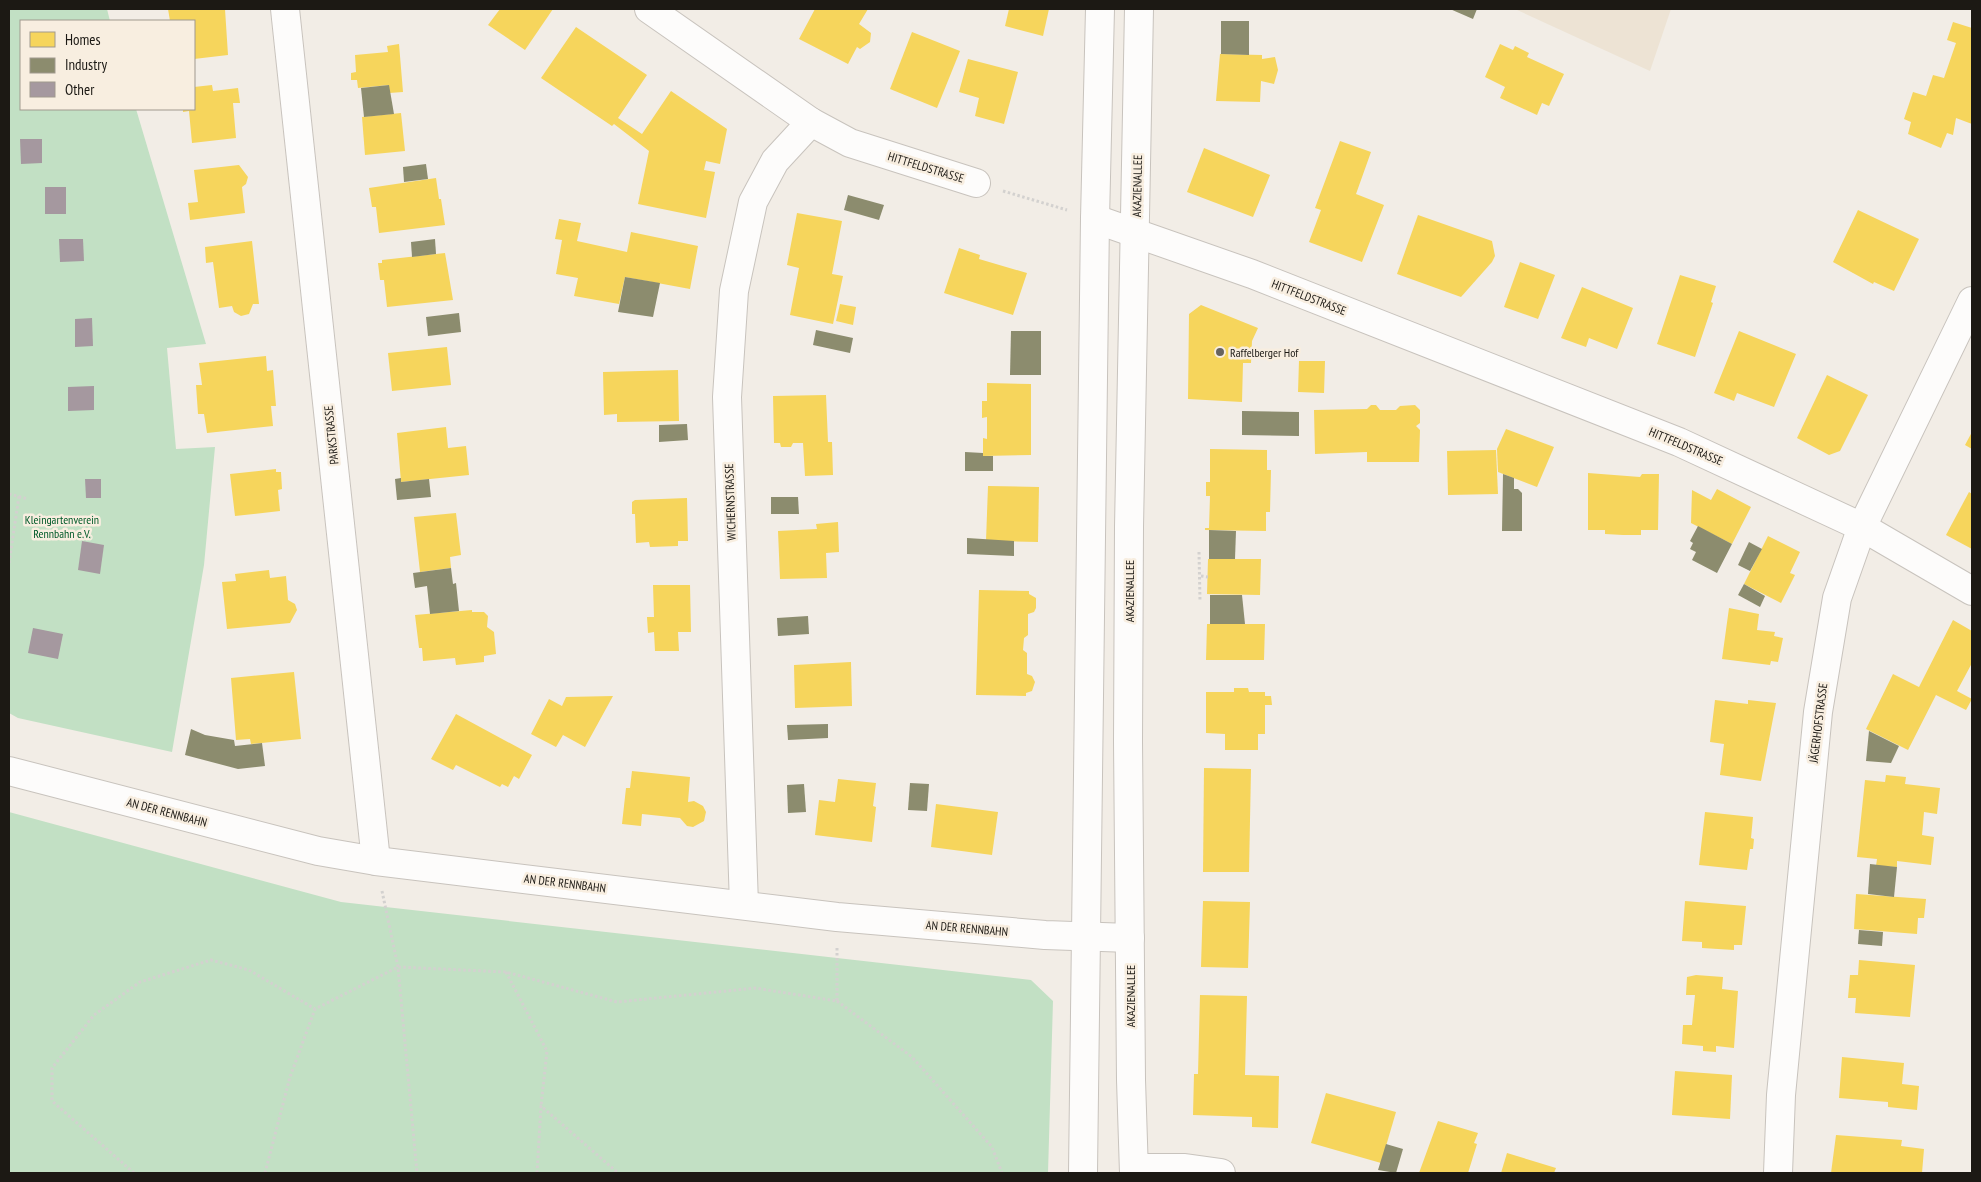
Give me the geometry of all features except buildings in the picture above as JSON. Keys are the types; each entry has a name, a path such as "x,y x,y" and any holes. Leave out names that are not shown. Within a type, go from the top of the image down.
{"street":[{"name":"PARKSTRASSE","path":"284,9 376,861"},
{"name":"HITTFELDSTRASSE","path":"649,9 811,122 850,143 976,183"},
{"path":"1083,1173 1095,219 1100,9"},
{"name":"AKAZIENALLEE","path":"1134,1171 1131,1080 1129,536 1139,9"},
{"name":"WICHERNSTRASSE","path":"744,904 726,397 734,291 753,202 775,161 811,122"},
{"name":"HITTFELDSTRASSE","path":"1095,219 1252,274 1670,438 1862,527 1972,591"},
{"name":"JÄGERHOFSTRASSE","path":"1778,1173 1781,1094 1818,712 1837,598 1862,527 1972,301"},
{"name":"AN DER RENNBAHN","path":"9,771 318,851 376,861 744,904 837,917 1087,938 1130,938"},
{"path":"1134,1171 1185,1168 1221,1173"}],"path":[{"name":"HITTFELDSTRASSE","path":"976,183 1095,219"},
{"path":"9,494 28,499"},
{"path":"9,563 19,496"},
{"path":"1200,552 1200,601"},
{"path":"1200,576 1208,577"},
{"path":"376,861 398,967 416,1173"},
{"path":"837,917 837,1001"},
{"path":"134,1173 52,1101 52,1068 94,1015 140,982 211,960 250,970 315,1009"},
{"path":"265,1173 290,1077 315,1009 398,967 506,972 617,1002 755,988 837,1001 912,1057 992,1148 1002,1173"},
{"path":"506,972 547,1052 541,1106 537,1173"},
{"path":"541,1106 618,1173"}],"shaded area":[{"path":"1515,9 1671,9 1650,71"}],"green space":[{"name":"Kleingartenverein Rennbahn e.V.","path":"9,9 107,9 110,20 20,20 20,110 136,110 206,344 167,348 176,449 215,447 204,565 172,752 18,718 9,713"},
{"path":"9,812 341,902 1031,980 1053,1001 1048,1173 9,1173"}],"place":[{"name":"Raffelberger Hof","path":"1220,352"}]}
